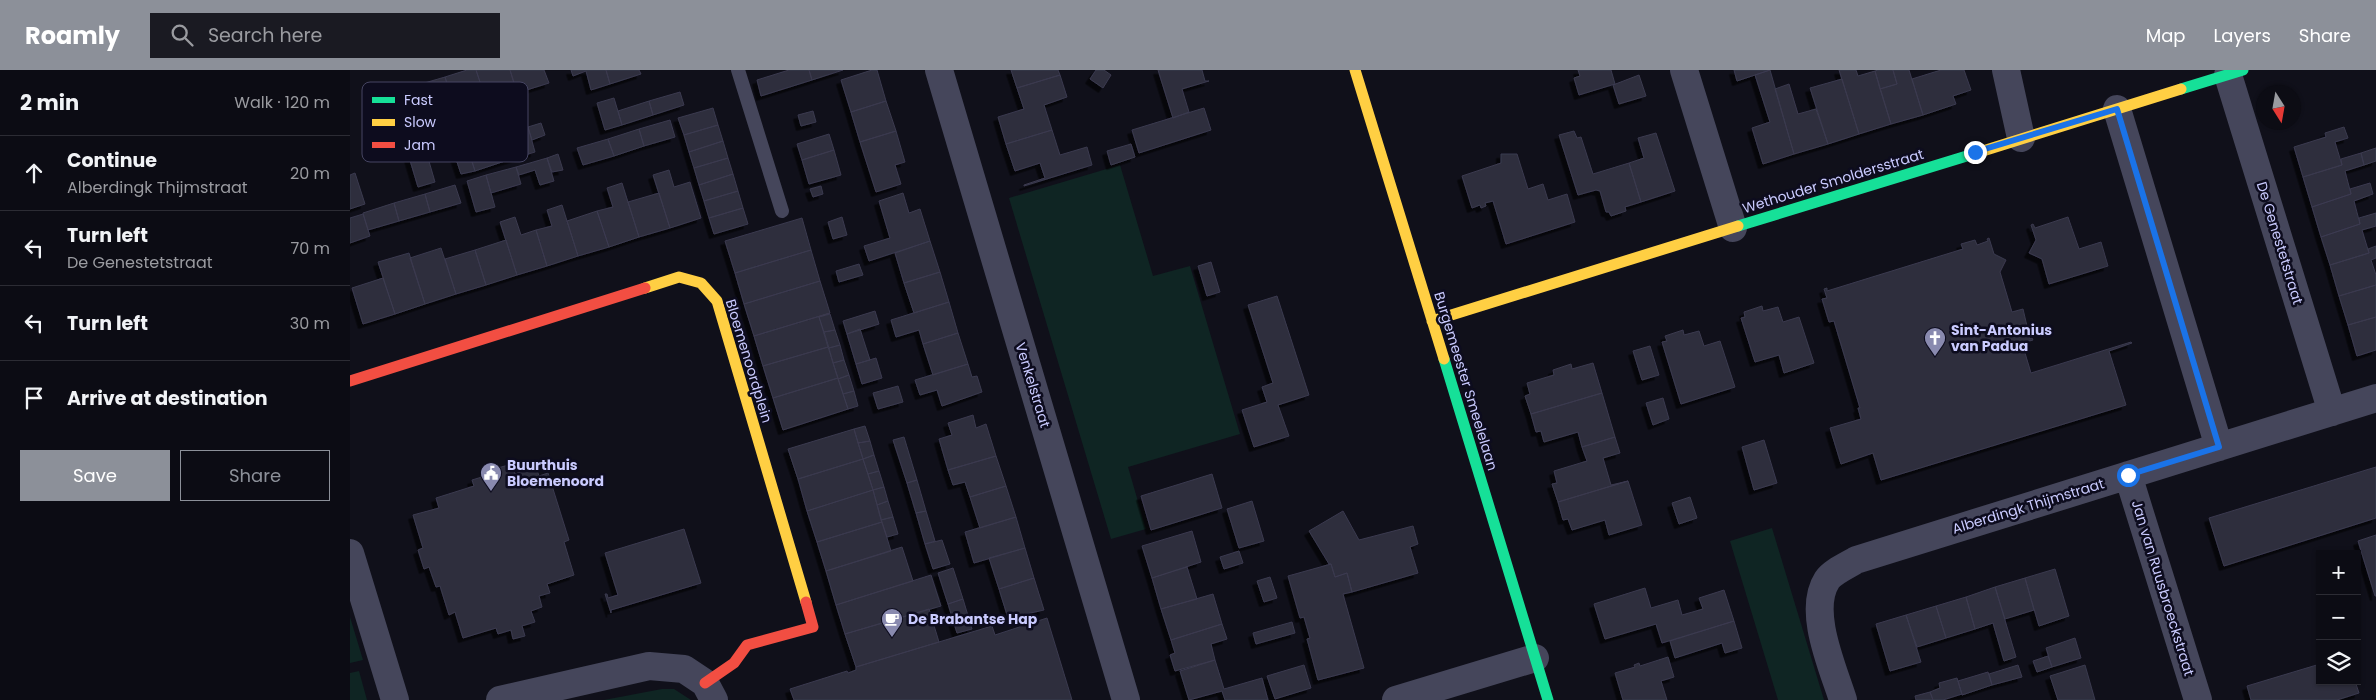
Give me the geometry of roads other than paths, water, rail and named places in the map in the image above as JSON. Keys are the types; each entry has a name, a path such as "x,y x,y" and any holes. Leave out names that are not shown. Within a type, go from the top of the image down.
{"street":[{"name":"Venkelstraat","path":"939,70 1126,700"},
{"name":"Burgemeester Smeelelaan","path":"1355,70 1548,700"},
{"path":"1684,70 1733,228"},
{"path":"2006,70 2020,138"},
{"name":"Wethouder Smoldersstraat","path":"1432,322 2236,72"},
{"name":"De Genestetstraat","path":"2236,72 2332,412"},
{"path":"2117,109 2219,447"},
{"name":"Bloemenoordplein","path":"350,381 679,277 701,283 717,301 813,626 747,645 710,692"},
{"name":"Alberdingk Thijmstraat","path":"1843,700 1821,628 1820,601 1827,579 1856,560 2376,398"},
{"name":"Jan van Ruusbroeckstraat","path":"2128,475 2198,700"},
{"path":"350,553 395,700"},
{"path":"1396,700 1535,658"},
{"path":"500,700 649,666 684,668 710,692"}],"lane":[{"path":"738,70 782,211"}],"place":[{"name":"Sint-Antonius van Padua","path":"1935,357"},
{"name":"Buurthuis Bloemenoord","path":"491,492"},
{"name":"De Brabantse Hap","path":"892,638"}]}
